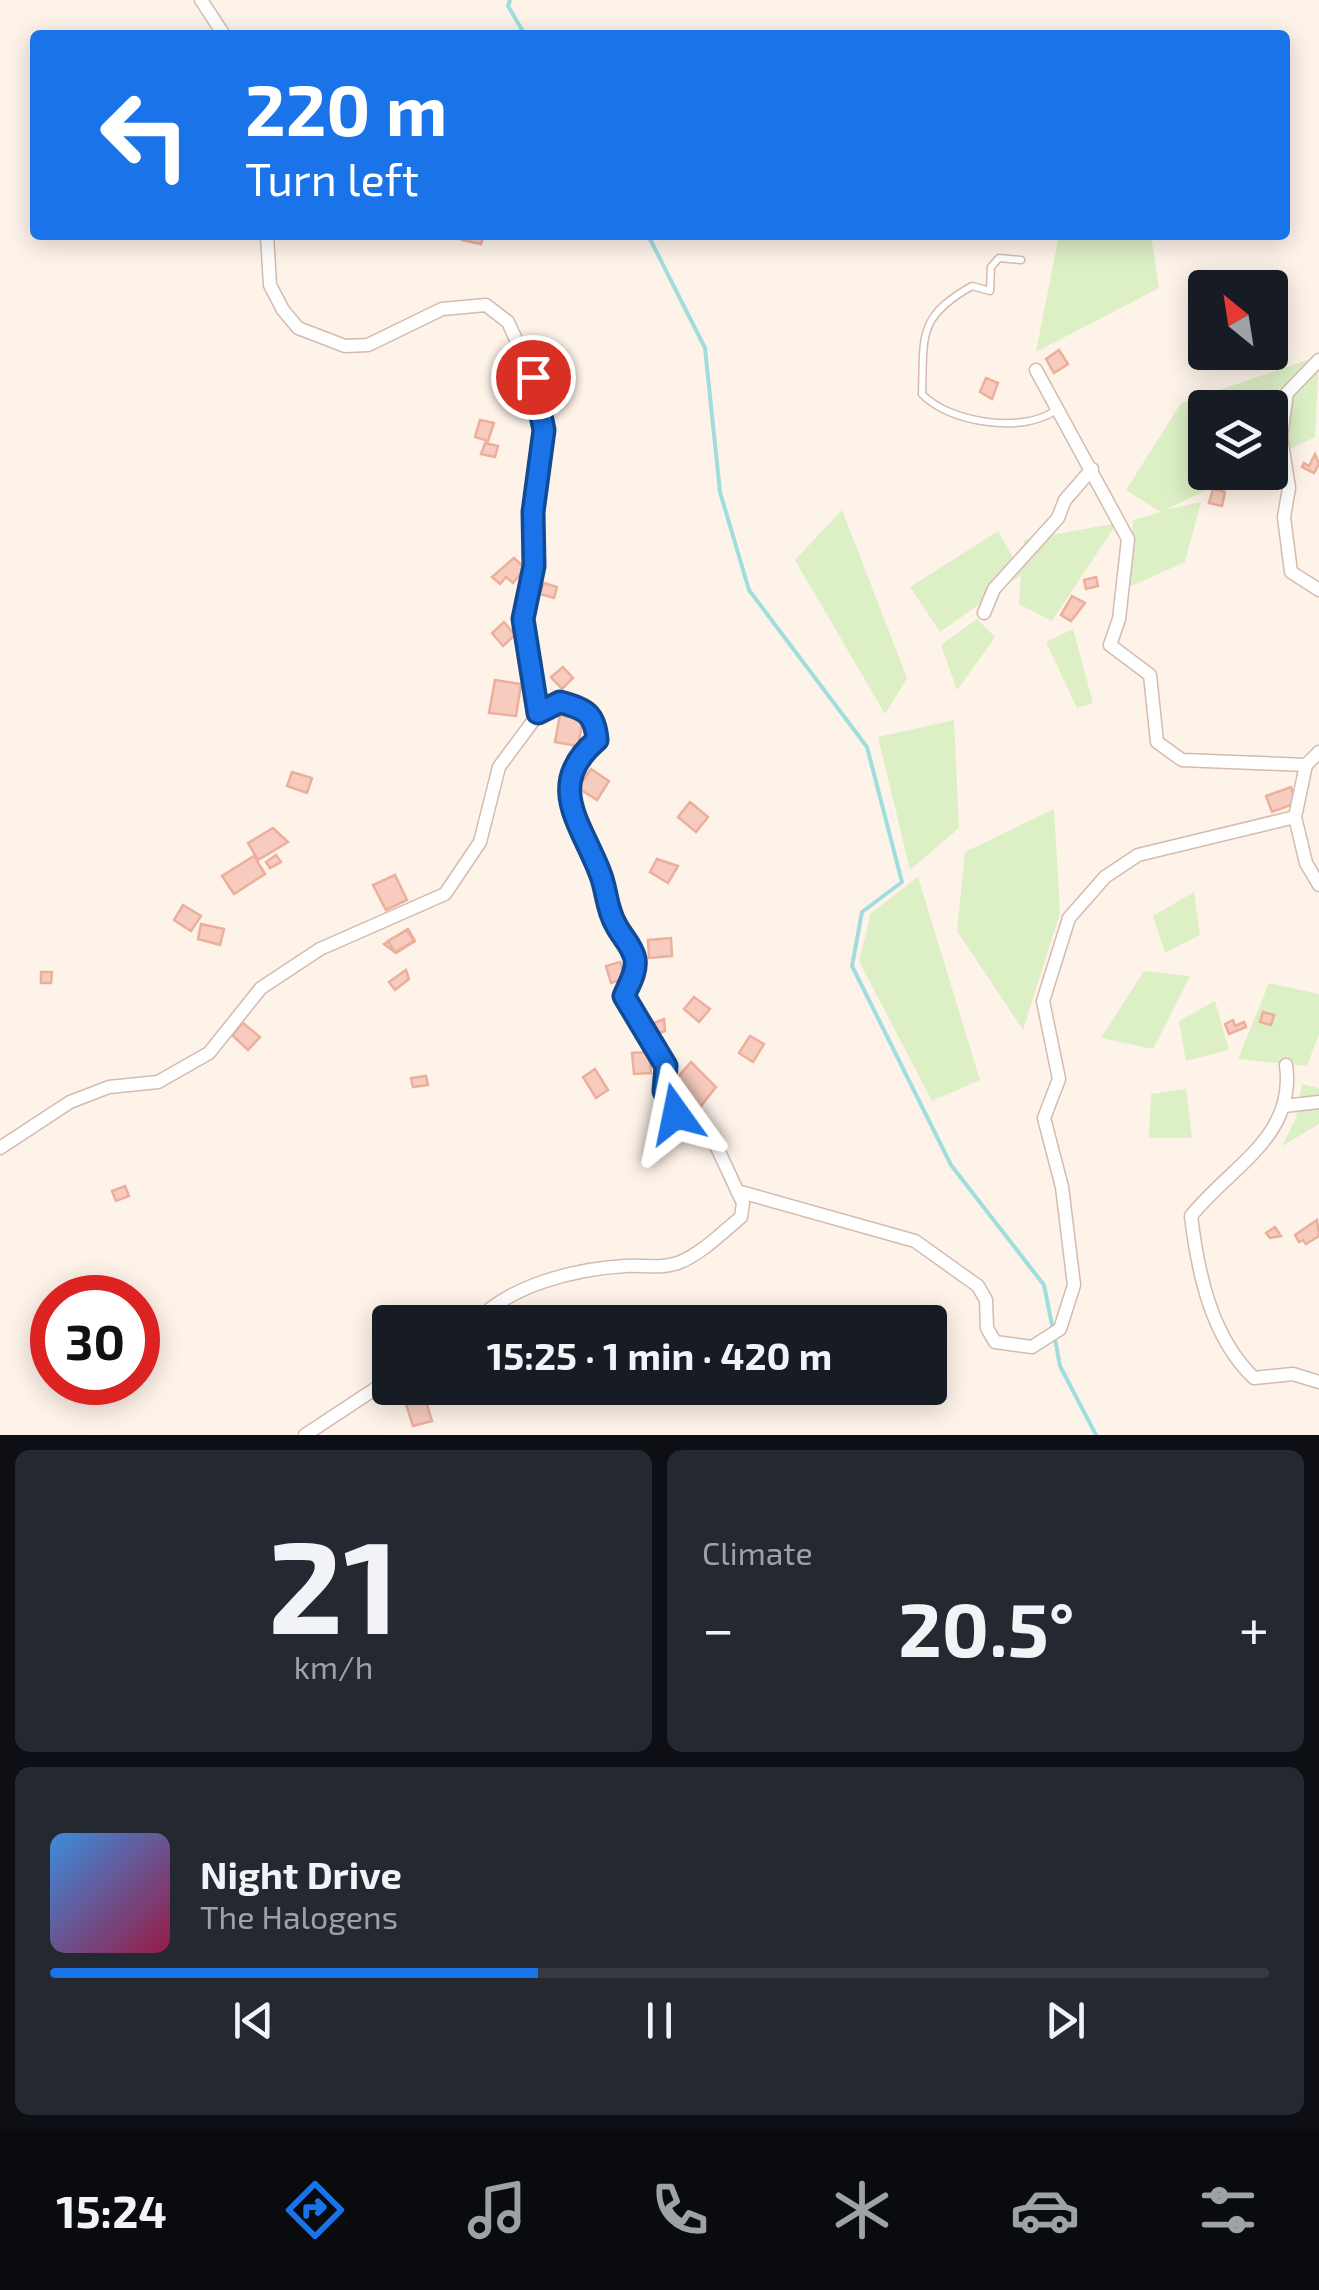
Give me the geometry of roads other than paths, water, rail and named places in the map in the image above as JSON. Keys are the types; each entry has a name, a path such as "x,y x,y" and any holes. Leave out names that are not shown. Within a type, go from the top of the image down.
{"street":[{"path":"201,0 221,30"},
{"path":"267,240 270,286 282,310 298,328 345,346 368,345 442,309 486,305 508,322 533,377 544,430 533,512 534,566 523,619 538,713"},
{"path":"1319,360 1286,393 1281,437 1289,488 1284,517 1290,572 1319,590"},
{"path":"1036,370 1128,539 1119,619 1110,645 1150,675 1157,742 1182,760 1306,765"},
{"path":"984,613 994,588 1058,518 1064,500 1092,469"},
{"path":"0,1148 70,1102 110,1086 158,1082 209,1053 261,988 320,949 445,894 480,842 499,768 538,713 560,702 587,710 596,722 597,740 576,758 569,774 580,837 602,876 602,893 616,927 634,956 635,969 624,996 666,1066 664,1091 676,1114 713,1138 742,1203 741,1218 680,1262 646,1270 627,1266 540,1282 514,1292 498,1305"},
{"path":"1319,752 1306,765 1295,817 1306,862 1319,885"},
{"path":"737,1192 747,1190 819,1217 894,1232 915,1241 978,1286 986,1300 987,1328 995,1342 1026,1348 1046,1340 1060,1329 1068,1314 1074,1286 1062,1186 1044,1118 1060,1079 1044,1001 1068,918 1106,877 1138,855 1295,817"},
{"path":"1286,1064 1289,1090 1273,1135 1191,1216 1207,1298 1240,1366 1254,1378 1293,1374 1319,1382"},
{"path":"1284,1106 1319,1102"},
{"path":"305,1435 372,1391"}],"lane":[{"path":"1021,260 999,258 991,267 990,291 972,286 941,304 924,325 922,394 934,406 968,421 1044,420 1057,409"}],"waterway":[{"path":"510,0 508,6 522,30"},
{"path":"651,240 705,348 720,492 749,590 867,747 902,882 862,912 852,966 951,1165 1044,1285 1053,1330"},
{"path":"1055,1339 1060,1366 1096,1435"}]}
